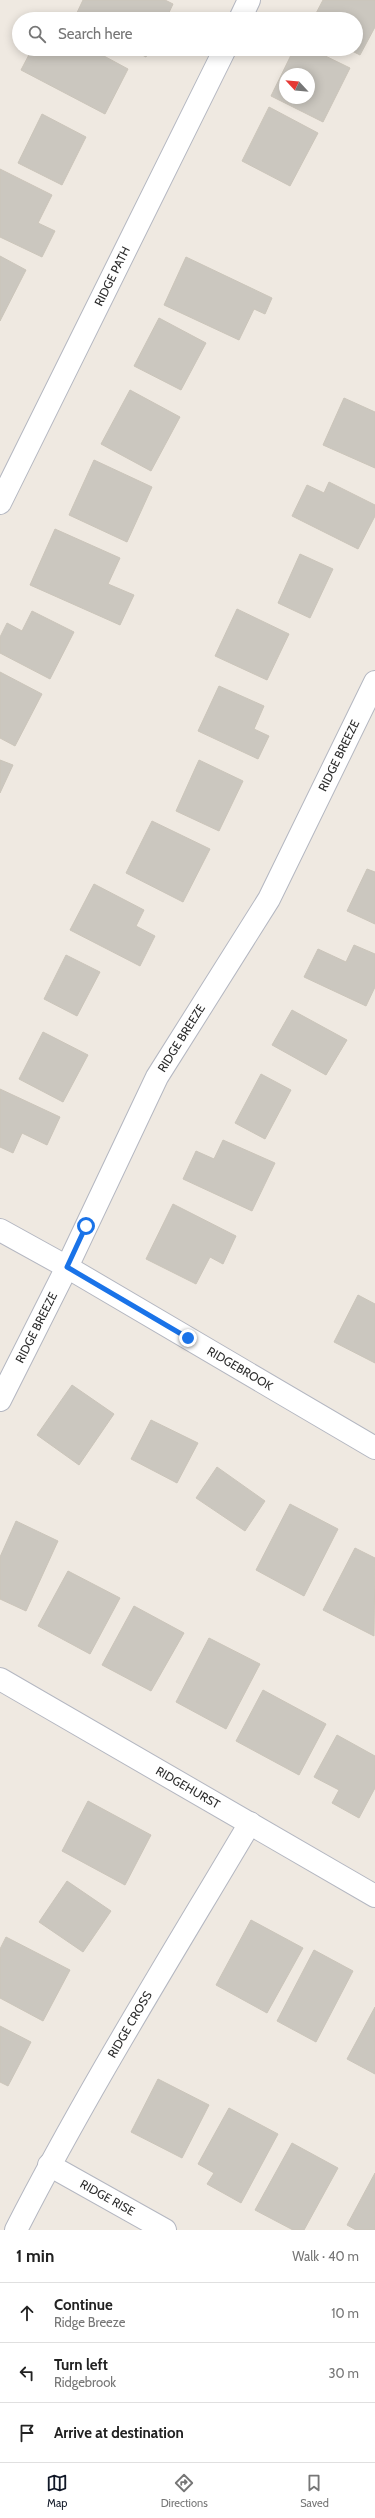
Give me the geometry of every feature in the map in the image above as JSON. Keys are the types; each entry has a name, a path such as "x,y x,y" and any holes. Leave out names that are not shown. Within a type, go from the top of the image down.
{"street":[{"path":"243,12 249,0"},
{"name":"RIDGE PATH","path":"0,503 222,56"},
{"name":"RIDGE BREEZE","path":"0,1400 67,1267 157,1077 269,899 375,682"},
{"name":"RIDGEBROOK","path":"0,1230 67,1267 375,1448"},
{"name":"RIDGEHURST","path":"0,1679 375,1896"},
{"name":"RIDGE CROSS","path":"16,2230 49,2165 250,1823"},
{"name":"RIDGE RISE","path":"49,2165 165,2230"}],"building":[{"path":"83,0 165,0 173,4 169,12 77,12"},
{"path":"323,0 375,0 375,27 363,49 363,12 317,12"},
{"path":"28,56 104,56 128,69 105,114 21,70"},
{"path":"291,56 325,56 350,68 323,122 287,104 315,104 315,68 285,68"},
{"path":"279,80 279,100 271,96"},
{"path":"269,107 318,133 290,186 242,161"},
{"path":"42,114 86,137 62,185 18,163"},
{"path":"0,169 52,195 38,223 55,231 42,257 0,237"},
{"path":"0,256 26,270 0,321"},
{"path":"186,257 272,298 265,314 254,309 239,340 164,305"},
{"path":"159,318 206,343 181,390 134,366"},
{"path":"130,390 180,417 151,471 101,444"},
{"path":"344,398 375,412 375,468 323,445"},
{"path":"94,460 152,487 127,542 69,515"},
{"path":"329,482 375,505 375,516 358,549 292,516 307,485 324,493"},
{"path":"55,529 120,558 108,584 134,595 120,625 30,585"},
{"path":"300,554 333,569 310,618 278,603"},
{"path":"237,609 289,634 267,680 215,656"},
{"path":"32,611 74,632 50,679 0,653 0,637 7,623 22,631"},
{"path":"0,672 42,694 15,746 0,738"},
{"path":"219,686 264,706 254,729 269,736 258,759 198,731"},
{"path":"0,760 13,765 0,793"},
{"path":"199,760 243,781 219,831 176,811"},
{"path":"152,821 210,849 183,902 126,873"},
{"path":"367,869 375,872 375,924 347,911"},
{"path":"94,884 144,910 136,926 155,936 140,966 70,930"},
{"path":"354,945 375,954 375,987 366,1006 304,977 318,949 346,962"},
{"path":"66,955 100,972 77,1016 44,999"},
{"path":"292,1010 347,1040 326,1075 272,1045"},
{"path":"43,1032 88,1055 63,1102 19,1079"},
{"path":"261,1074 291,1090 265,1139 235,1123"},
{"path":"0,1089 60,1117 47,1145 22,1133 13,1153 0,1147"},
{"path":"223,1140 275,1163 252,1211 183,1179 196,1151 214,1159"},
{"path":"173,1204 236,1236 223,1264 210,1257 196,1284 146,1259"},
{"path":"358,1295 375,1304 375,1363 334,1342"},
{"path":"72,1385 114,1414 79,1465 37,1435"},
{"path":"151,1420 198,1443 177,1483 131,1459"},
{"path":"217,1467 265,1501 245,1531 196,1498"},
{"path":"290,1504 338,1529 304,1596 256,1570"},
{"path":"16,1521 58,1541 26,1611 0,1599 0,1557"},
{"path":"355,1548 375,1558 374,1636 323,1610"},
{"path":"68,1571 120,1598 90,1654 38,1626"},
{"path":"134,1606 184,1633 151,1691 102,1665"},
{"path":"209,1638 260,1664 226,1729 176,1702"},
{"path":"263,1690 326,1724 299,1775 236,1741"},
{"path":"337,1735 375,1756 375,1788 359,1818 332,1803 339,1790 314,1777"},
{"path":"88,1801 151,1835 125,1885 62,1851"},
{"path":"67,1881 111,1911 83,1952 39,1922"},
{"path":"251,1920 303,1948 267,2013 216,1985"},
{"path":"6,1937 70,1970 43,2021 0,1998 0,1949"},
{"path":"314,1950 353,1971 316,2042 277,2021"},
{"path":"375,2007 375,2074 347,2059"},
{"path":"0,2026 31,2042 8,2086 0,2082"},
{"path":"158,2079 209,2105 182,2158 131,2132"},
{"path":"229,2108 278,2134 241,2203 207,2184 214,2173 198,2164"},
{"path":"292,2143 338,2168 304,2230 293,2230 255,2210"},
{"path":"375,2173 375,2230 356,2230 347,2225"}],"route":[{"path":"86,1226 67,1267 188,1338"}]}
